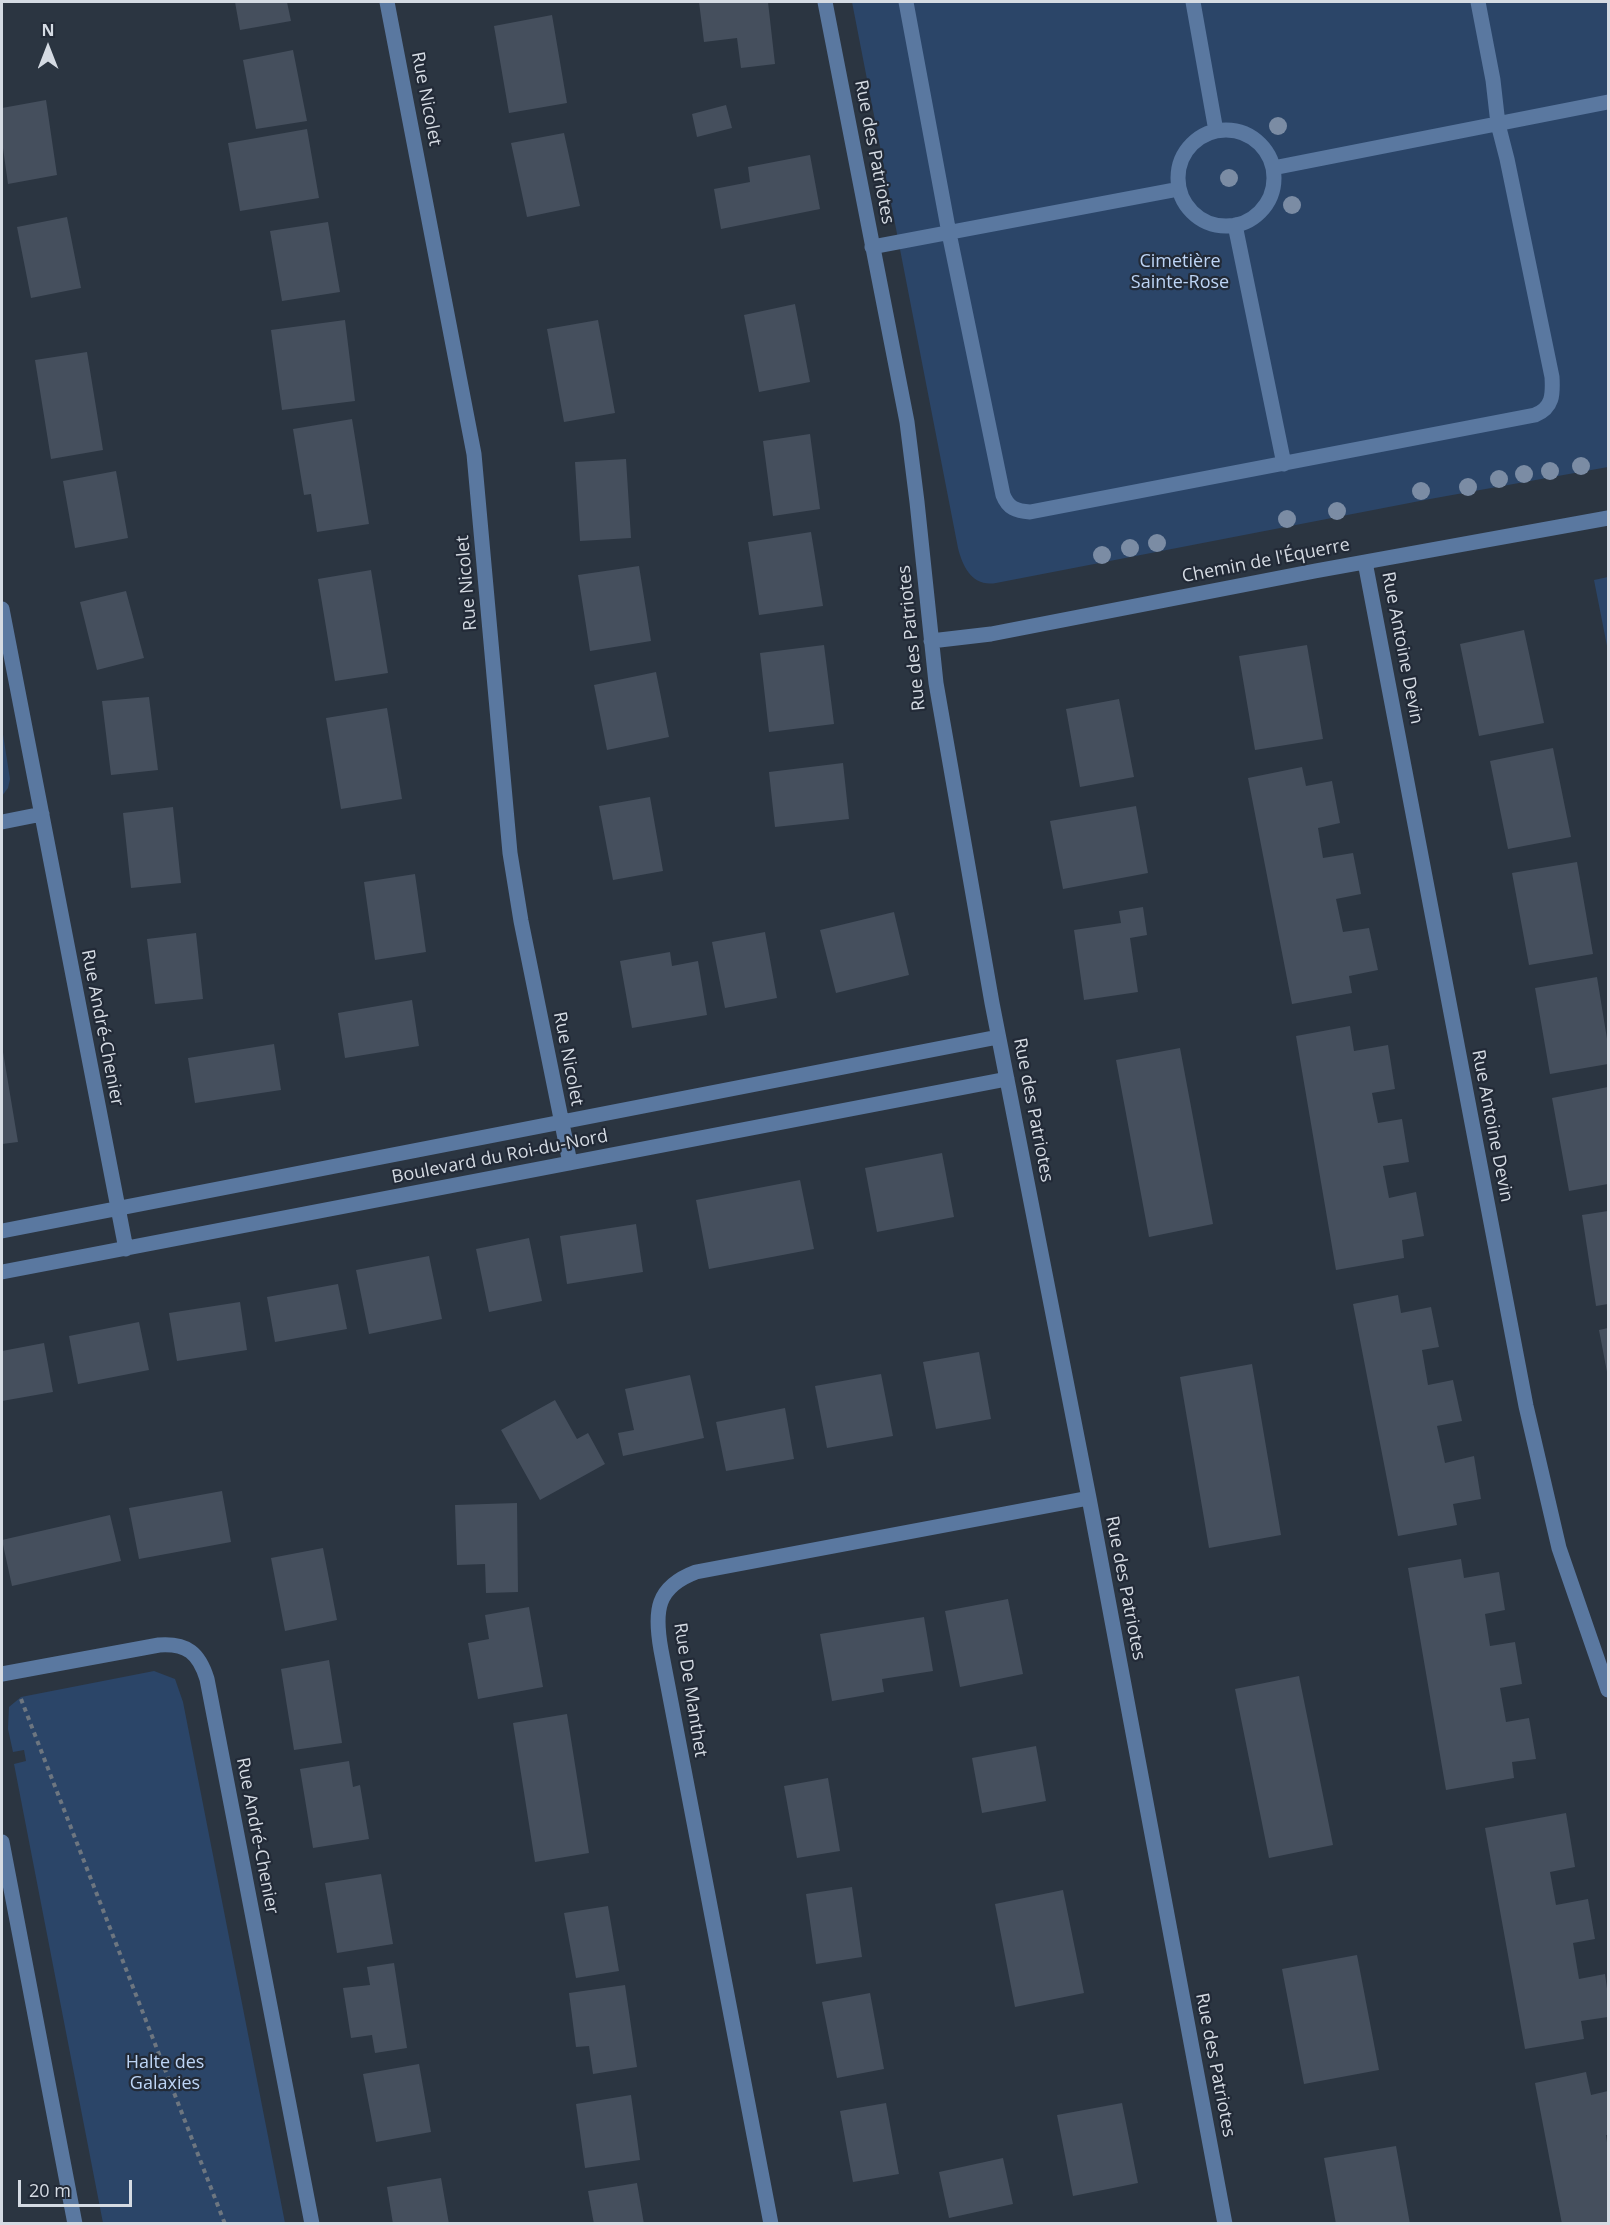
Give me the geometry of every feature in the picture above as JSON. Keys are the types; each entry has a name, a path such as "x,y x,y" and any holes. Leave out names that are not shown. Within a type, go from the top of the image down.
{"street":[{"name":"Rue Nicolet","path":"387,2 474,454 510,853 521,921 570,1163"},
{"name":"Rue des Patriotes","path":"825,2 912,460 931,641 943,729 998,1037 1089,1498 1225,2223"},
{"path":"906,2 949,232 1003,495 1008,506 1021,511 1044,510 1535,415 1548,406 1552,398 1552,377 1498,124 1493,80 1478,2"},
{"path":"1193,2 1216,131"},
{"path":"1274,168 1608,102"},
{"path":"1216,131 1237,131 1254,138 1266,151 1274,168 1272,194 1263,209 1249,220 1235,225 1215,225 1199,217 1186,205 1179,189 1178,171 1184,154 1195,141 1216,131"},
{"path":"872,247 1179,189"},
{"path":"1235,225 1284,464"},
{"name":"Chemin de l'Équerre","path":"931,641 991,634 1608,518"},
{"name":"Rue Antoine Devin","path":"1365,562 1529,1422 1559,1548 1608,1690"},
{"name":"Rue André-Chenier","path":"2,609 126,1249"},
{"path":"2,822 42,814"},
{"name":"Boulevard du Roi-du-Nord","path":"2,1231 998,1037"},
{"name":"Boulevard du Roi-du-Nord","path":"2,1272 1007,1079"},
{"name":"Rue De Manthet","path":"771,2223 660,1643 658,1613 664,1595 675,1582 696,1572 1089,1498"},
{"name":"Rue André-Chenier","path":"2,1674 159,1645 178,1645 198,1657 207,1679 312,2223"},
{"path":"2,1842 75,2223"}],"path":[{"path":"21,1697 225,2223"}],"green space":[{"name":"Cimetière Sainte-Rose","path":"852,2 1608,2 1608,467 996,583 981,582 975,579 966,569 958,548"},
{"path":"1608,577 1608,651 1594,580"},
{"path":"2,728 10,779 8,788 2,796"},
{"name":"Halte des Galaxies","path":"154,1671 175,1679 183,1702 285,2223 103,2223 14,1764 26,1761 24,1750 13,1752 8,1729 9,1707 21,1697"}],"building":[{"path":"235,2 287,2 291,21 240,30"},
{"path":"699,2 768,2 775,64 741,68 737,38 704,42"},
{"path":"552,15 567,103 509,113 494,26"},
{"path":"293,50 307,121 256,129 243,60"},
{"path":"46,100 57,175 8,184 2,141 2,108"},
{"path":"726,105 732,128 697,137 692,114"},
{"path":"307,129 319,198 240,211 228,143"},
{"path":"564,133 580,206 527,217 511,143"},
{"path":"810,155 820,209 721,229 714,189 750,182 748,167"},
{"path":"67,217 81,288 31,298 17,227"},
{"path":"328,222 340,292 282,301 270,231"},
{"path":"795,304 810,382 759,392 744,315"},
{"path":"345,320 355,401 282,410 271,330"},
{"path":"598,320 615,413 564,422 547,329"},
{"path":"87,352 103,450 51,459 35,360"},
{"path":"352,419 369,524 317,532 311,494 304,495 293,429"},
{"path":"810,434 820,509 773,516 763,441"},
{"path":"626,459 631,538 580,541 575,462"},
{"path":"116,471 128,538 75,548 63,481"},
{"path":"811,532 823,606 759,615 748,542"},
{"path":"639,566 651,641 590,651 578,575"},
{"path":"371,570 388,673 335,681 318,579"},
{"path":"126,591 144,658 97,670 80,602"},
{"path":"1524,630 1544,723 1479,736 1460,644"},
{"path":"824,645 834,724 769,732 760,653"},
{"path":"1307,645 1323,739 1255,750 1239,656"},
{"path":"656,672 669,737 607,750 594,685"},
{"path":"149,697 158,770 111,775 102,701"},
{"path":"1119,699 1134,777 1080,787 1066,709"},
{"path":"387,708 402,799 341,809 326,718"},
{"path":"1553,748 1571,837 1508,849 1490,761"},
{"path":"843,763 849,819 775,827 769,772"},
{"path":"1302,767 1306,786 1332,781 1340,823 1318,828 1323,858 1353,853 1361,894 1336,899 1343,932 1369,928 1378,970 1349,976 1352,993 1292,1004 1248,778"},
{"path":"650,797 663,871 613,880 599,806"},
{"path":"1136,806 1148,873 1063,889 1050,821"},
{"path":"173,807 181,883 131,888 123,813"},
{"path":"1577,862 1593,954 1529,965 1512,873"},
{"path":"415,874 426,952 375,960 364,882"},
{"path":"1143,907 1147,935 1130,938 1138,992 1084,1000 1074,930 1121,923 1119,911"},
{"path":"894,912 909,975 836,993 820,930"},
{"path":"765,932 777,998 725,1008 712,942"},
{"path":"196,933 203,999 155,1004 147,939"},
{"path":"670,952 672,966 698,961 707,1015 632,1028 620,961"},
{"path":"1597,977 1608,1045 1608,1064 1550,1074 1535,988"},
{"path":"412,1000 419,1046 345,1058 338,1013"},
{"path":"1350,1026 1354,1051 1388,1045 1395,1089 1372,1093 1378,1123 1402,1119 1409,1162 1383,1166 1389,1198 1416,1192 1424,1236 1402,1240 1404,1258 1336,1270 1296,1036"},
{"path":"274,1044 281,1090 195,1103 188,1058"},
{"path":"2,1046 18,1142 2,1144"},
{"path":"1180,1048 1213,1224 1149,1237 1116,1060"},
{"path":"1608,1087 1608,1184 1569,1191 1552,1098"},
{"path":"942,1153 954,1217 877,1232 865,1168"},
{"path":"800,1180 814,1249 709,1269 696,1200"},
{"path":"1608,1211 1608,1304 1596,1306 1582,1215"},
{"path":"636,1224 643,1272 567,1284 560,1236"},
{"path":"529,1238 542,1301 489,1312 476,1249"},
{"path":"429,1256 442,1319 369,1334 356,1270"},
{"path":"338,1284 347,1329 275,1342 267,1297"},
{"path":"1398,1295 1401,1313 1431,1307 1439,1347 1422,1350 1428,1385 1453,1380 1462,1421 1437,1426 1445,1463 1474,1456 1481,1499 1453,1504 1457,1525 1398,1536 1353,1304"},
{"path":"240,1302 247,1350 177,1361 169,1313"},
{"path":"139,1322 149,1370 78,1384 69,1336"},
{"path":"1608,1328 1608,1372 1607,1372 1599,1330"},
{"path":"44,1343 53,1392 2,1401 2,1351"},
{"path":"979,1352 991,1419 936,1429 923,1362"},
{"path":"1252,1364 1281,1535 1209,1548 1180,1377"},
{"path":"881,1374 893,1436 827,1448 815,1386"},
{"path":"690,1375 704,1438 623,1456 618,1433 634,1430 625,1389"},
{"path":"555,1400 577,1439 588,1433 605,1464 540,1500 501,1430"},
{"path":"785,1408 794,1459 726,1471 716,1422"},
{"path":"222,1491 231,1542 139,1559 129,1508"},
{"path":"517,1503 518,1592 486,1593 485,1564 457,1565 455,1505"},
{"path":"110,1515 121,1561 12,1586 2,1540"},
{"path":"323,1548 337,1620 285,1631 271,1558"},
{"path":"1461,1559 1464,1578 1499,1572 1505,1610 1485,1614 1490,1646 1515,1642 1522,1684 1500,1688 1506,1722 1529,1718 1536,1759 1512,1762 1514,1778 1446,1790 1408,1568"},
{"path":"1008,1599 1023,1674 960,1687 945,1611"},
{"path":"529,1607 543,1687 478,1699 468,1643 489,1639 485,1615"},
{"path":"924,1617 933,1671 882,1679 884,1692 832,1701 820,1634"},
{"path":"329,1660 342,1743 294,1750 281,1669"},
{"path":"1299,1676 1333,1845 1269,1858 1235,1689"},
{"path":"567,1714 589,1853 535,1862 513,1723"},
{"path":"1036,1746 1046,1801 982,1813 972,1758"},
{"path":"349,1761 353,1787 360,1785 369,1839 313,1848 300,1769"},
{"path":"828,1778 840,1851 797,1858 784,1786"},
{"path":"1566,1813 1575,1867 1550,1872 1556,1905 1588,1899 1595,1939 1573,1943 1579,1979 1605,1974 1608,2017 1581,2021 1584,2039 1525,2049 1485,1828"},
{"path":"381,1874 393,1944 337,1953 325,1883"},
{"path":"852,1887 862,1957 816,1964 806,1894"},
{"path":"1063,1890 1084,1993 1015,2007 995,1904"},
{"path":"608,1906 619,1971 576,1978 564,1913"},
{"path":"1357,1955 1379,2070 1304,2084 1282,1969"},
{"path":"394,1963 407,2048 375,2053 372,2035 351,2038 343,1988 370,1985 367,1967"},
{"path":"625,1985 637,2067 593,2074 589,2046 576,2047 569,1993"},
{"path":"870,1993 884,2069 837,2078 822,2002"},
{"path":"419,2064 431,2132 376,2142 363,2074"},
{"path":"1586,2072 1591,2095 1608,2091 1608,2135 1606,2135 1608,2224 1562,2224 1535,2083"},
{"path":"631,2095 640,2160 585,2168 576,2104"},
{"path":"886,2103 899,2174 853,2182 840,2111"},
{"path":"1122,2103 1138,2183 1073,2196 1057,2115"},
{"path":"1396,2146 1410,2224 1336,2224 1324,2158"},
{"path":"1003,2158 1013,2204 949,2218 939,2172"},
{"path":"441,2178 449,2224 393,2224 387,2187"},
{"path":"637,2183 644,2224 594,2224 588,2191"}]}
